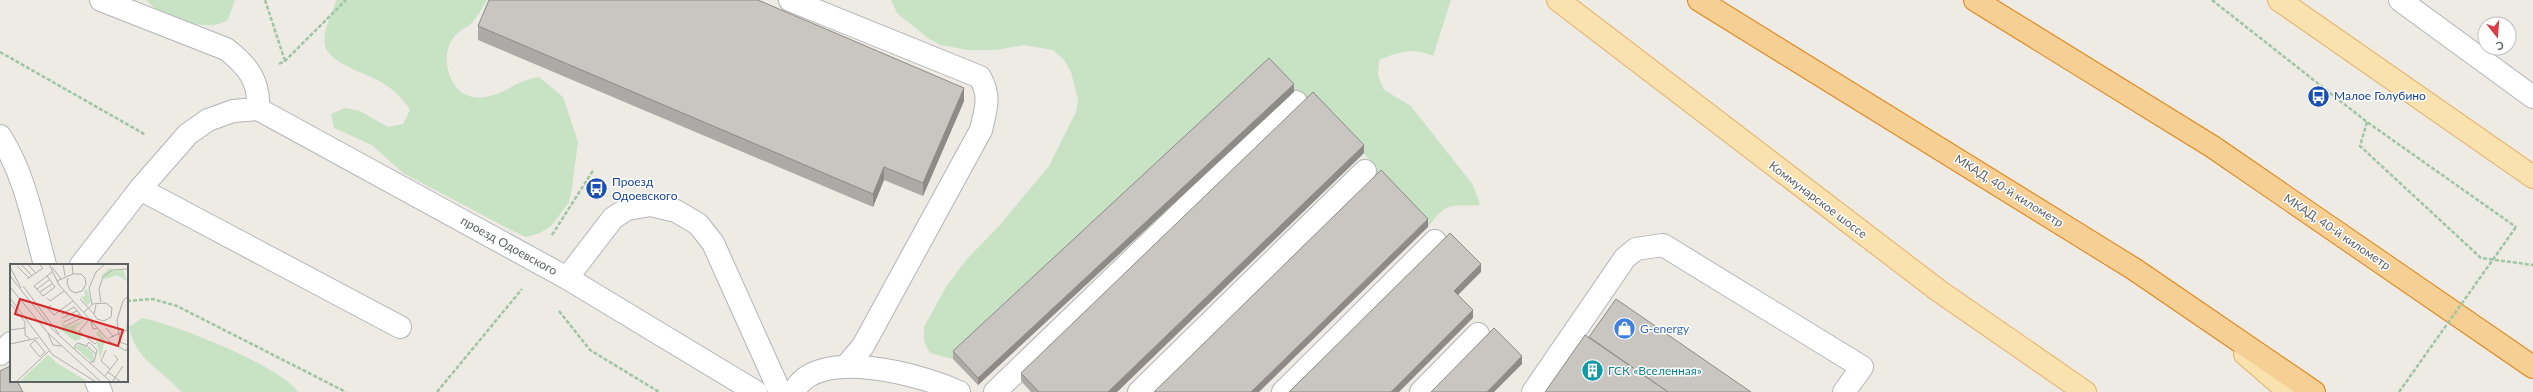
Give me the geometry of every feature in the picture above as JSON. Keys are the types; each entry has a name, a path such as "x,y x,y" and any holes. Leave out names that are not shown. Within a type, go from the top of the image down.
{"highway":[{"name":"МКАД, 40-й километр","path":"1699,0 2134,269 2314,392"},
{"name":"МКАД, 40-й километр","path":"1975,0 2213,147 2533,367"}],"main road":[{"name":"Коммунарское шоссе","path":"1558,0 1933,286 2085,392"},
{"path":"2280,0 2533,177"},
{"path":"2194,310 2289,392"}],"street":[{"path":"82,264 140,189 188,134 208,120 233,111 258,109 259,94 252,77 241,61 226,49 101,0"},
{"path":"790,0 980,77 986,89 988,103 981,130 863,346 847,365"},
{"path":"2400,0 2533,97"},
{"path":"995,392 1296,102"},
{"name":"проезд Одоевского","path":"258,109 567,278 756,392"},
{"path":"0,136 13,156 33,217 45,264"},
{"path":"1139,392 1365,171"},
{"path":"140,189 400,327"},
{"path":"567,278 613,218 627,210 651,205 676,211 698,224 713,243 780,392"},
{"path":"1283,392 1435,241"},
{"path":"1533,392 1626,258 1636,249 1663,245 1862,367 1844,392"},
{"path":"1421,392 1478,334"},
{"path":"0,354 10,344"},
{"path":"794,392 798,384 808,376 825,368 847,365 933,381 959,392"},
{"path":"96,382 101,392"}],"path":[{"path":"265,0 285,61"},
{"path":"252,77 285,61 346,0"},
{"path":"2212,0 2367,122 2516,227 2399,392"},
{"path":"0,52 174,151"},
{"path":"2367,122 2360,146 2480,258 2533,265"},
{"path":"437,392 526,285 536,261 594,169"},
{"path":"128,301 153,299 177,306 346,392"},
{"path":"558,310 590,350 659,392"}],"green space":[{"path":"146,0 235,0 228,20 213,25 205,25 177,19 159,11"},
{"path":"336,0 487,0 472,23 462,29 450,43 447,56 448,71 457,88 472,97 481,97 499,93 524,81 539,77 563,97 578,142 569,202 552,225 540,233 526,237 403,173 372,145 334,128 331,114 345,108 360,111 388,127 403,124 410,110 401,97 384,84 339,62 328,51 324,39 326,28"},
{"path":"891,0 1451,0 1433,56 1426,53 1412,51 1386,57 1379,60 1378,76 1384,90 1411,106 1473,185 1480,205 1456,206 1445,209 1440,212 1428,227 1381,178 1364,153 1313,99 1294,92 953,359 930,353 924,341 924,327 946,287 966,260 999,226 1049,166 1076,112 1078,99 1071,72 1064,60 1053,50 1024,45 997,50 968,50 941,45 929,39 897,13"},
{"path":"142,318 177,328 201,337 250,359 271,370 288,382 298,392 181,392 143,357 138,349 129,327"}],"building":[{"path":"489,0 758,0 964,88 923,183 884,167 873,194 478,26"},
{"path":"1269,58 1294,84 978,378 953,351"},
{"path":"1313,92 1364,145 1108,392 1039,392 1021,373"},
{"path":"1381,170 1428,219 1251,392 1154,392"},
{"path":"1450,233 1481,264 1454,291 1473,310 1391,392 1289,392"},
{"name":"G-energy","path":"1616,299 1751,392 1668,392 1589,337"},
{"path":"1494,328 1522,356 1487,392 1431,392"},
{"path":"1585,335 1668,392 1545,392"},
{"path":"10,366 10,382 18,382 23,392 0,392 0,371"}],"place":[{"name":"Малое Голубино","path":"2318,96"},
{"name":"Проезд Одоевского","path":"596,189"},
{"name":"G-energy","path":"1624,329"},
{"name":"ГСК «Вселенная»","path":"1593,371"}]}
